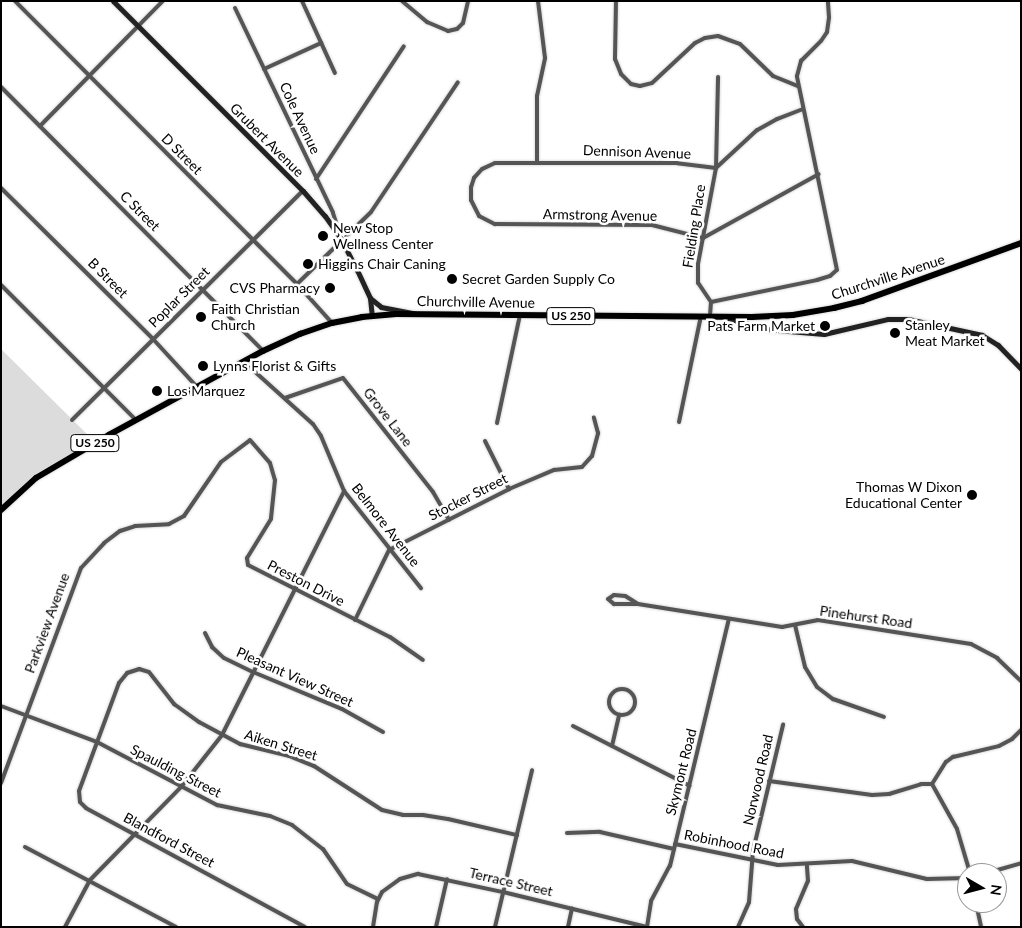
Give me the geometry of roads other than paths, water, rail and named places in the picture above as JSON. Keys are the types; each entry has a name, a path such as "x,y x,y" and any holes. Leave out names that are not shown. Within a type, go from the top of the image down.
{"main road":[{"name":"Churchville Avenue","path":"1,510 22,488 42,473 243,361 300,334 332,323 372,316 417,314 768,317 834,308 862,301 1021,243"}],"street":[{"name":"D Street","path":"15,1 297,284 332,323"},
{"name":"Grubert Avenue","path":"113,1 302,191 342,240 370,298 372,316"},
{"path":"40,126 163,1"},
{"path":"302,1 335,73"},
{"path":"402,1 427,22 448,31 455,29 463,23 468,1"},
{"path":"537,162 537,92 545,62 538,1"},
{"path":"616,1 615,59 621,74 631,84 640,86 652,84 695,44 708,37 718,36 739,43 773,76 798,86"},
{"path":"710,316 711,302 817,280 836,273 838,268 798,86 797,74 799,64 822,41 827,32 830,17 828,1"},
{"name":"Cole Avenue","path":"235,8 336,220 342,240"},
{"path":"264,69 321,43"},
{"path":"316,179 404,46"},
{"name":"Fielding Place","path":"711,302 701,290 698,278 702,238 716,168 718,77"},
{"path":"297,284 375,205 458,82"},
{"name":"C Street","path":"1,87 263,351"},
{"path":"716,168 757,130 777,119 803,109"},
{"name":"Dennison Avenue","path":"470,195 474,178 486,166 498,162 677,163 716,168"},
{"path":"702,238 818,174"},
{"name":"B Street","path":"1,188 153,339 197,387"},
{"name":"Poplar Street","path":"72,420 302,191"},
{"name":"Armstrong Avenue","path":"470,195 478,214 495,224 652,225 702,238"},
{"path":"1,285 136,420"},
{"path":"370,298 381,307 417,314"},
{"path":"497,423 520,315"},
{"path":"679,422 701,316"},
{"path":"726,316 754,327 828,334 888,319 908,320 982,335 998,345 1021,368"},
{"path":"768,317 769,329"},
{"name":"Belmore Avenue","path":"243,361 310,420 318,431 344,491 421,588"},
{"name":"Grove Lane","path":"285,398 343,378 433,492 449,520"},
{"name":"Stocker Street","path":"389,550 509,489 554,470 578,469 585,466 592,456 598,434 594,418"},
{"name":"Preston Drive","path":"250,440 270,463 275,483 270,522 247,562 251,568 390,637 423,660"},
{"name":"Parkview Avenue","path":"1,783 80,568 108,540 123,530 135,526 169,524 184,516 221,462 250,440"},
{"path":"485,441 509,489"},
{"path":"65,927 90,880 182,787 222,735 344,491"},
{"path":"355,620 389,550"},
{"name":"Pinehurst Road","path":"638,604 625,596 614,595 608,599 614,604 638,604 782,627 808,621 820,621 974,645 997,658 1021,681"},
{"name":"Skymont Road","path":"647,927 650,904 668,871 729,619"},
{"path":"795,625 805,667 820,689 833,699 884,717"},
{"name":"Pleasant View Street","path":"205,633 210,645 218,654 253,672 342,709 383,732"},
{"name":"Aiken Street","path":"97,742 119,683 127,673 138,669 153,675 180,709 222,735 246,746 289,756 314,766 334,776 373,805 391,813 439,818 517,835"},
{"path":"624,688 634,695 635,705 629,713 619,715 611,710 608,701 614,691 624,688"},
{"name":"Spaulding Street","path":"1,706 97,742 223,807 274,818 299,829 323,849 347,884 378,899"},
{"path":"612,746 619,715"},
{"name":"Norwood Road","path":"738,927 749,902 752,861 783,725"},
{"path":"574,726 690,786"},
{"path":"932,784 946,762 953,757 999,746 1012,739 1021,730"},
{"name":"Blandford Street","path":"97,742 79,792 80,802 86,808 305,927"},
{"path":"495,927 532,770"},
{"path":"769,781 872,796 889,794 921,784 932,784"},
{"path":"932,784 957,829 967,863"},
{"name":"Robinhood Road","path":"567,833 600,832 778,865 855,862 926,879 957,878"},
{"path":"25,847 175,926"},
{"path":"1007,867 1021,862"},
{"path":"803,927 798,919 796,909 808,881 807,865"},
{"name":"Terrace Street","path":"378,899 390,884 408,876 422,874 647,927"},
{"path":"436,927 447,879"},
{"path":"373,927 378,899"},
{"path":"568,927 572,908"},
{"path":"978,913 981,927"}],"place":[{"name":"New Stop Wellness Center","path":"323,236"},
{"name":"Higgins Chair Caning","path":"308,264"},
{"name":"Secret Garden Supply Co","path":"452,279"},
{"name":"CVS Pharmacy","path":"330,288"},
{"name":"Faith Christian Church","path":"201,317"},
{"name":"Pats Farm Market","path":"825,326"},
{"name":"Stanley Meat Market","path":"895,333"},
{"name":"Lynns Florist & Gifts","path":"203,366"},
{"name":"Los Marquez","path":"157,391"},
{"name":"Thomas W Dixon Educational Center","path":"972,495"}]}
